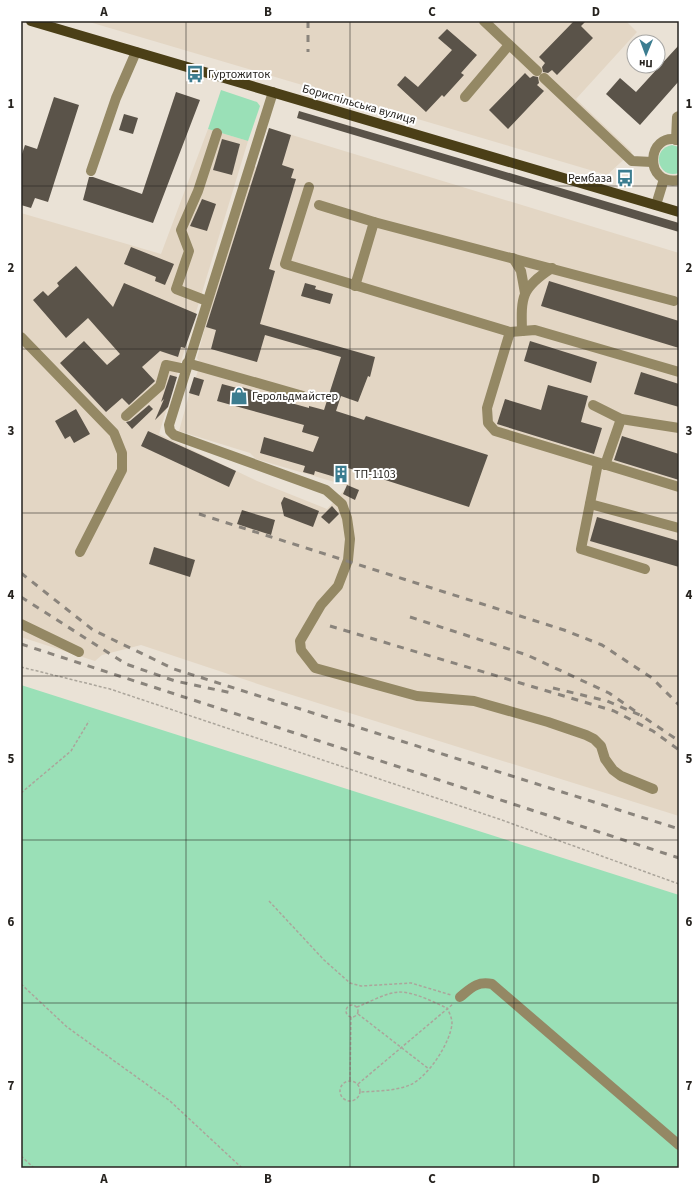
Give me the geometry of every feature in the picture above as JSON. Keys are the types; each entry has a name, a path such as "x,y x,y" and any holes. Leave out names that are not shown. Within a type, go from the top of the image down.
{"main road":[{"name":"Бориспільська вулиця","path":"31,21 679,212"}],"street":[{"path":"484,21 632,161 652,162"},
{"path":"465,97 509,45"},
{"path":"91,171 116,98 136,52"},
{"path":"273,92 186,366 169,425 170,431 174,435 326,490 342,504 347,518 350,539 348,560 338,586 320,605 300,641 301,650 315,668 422,697 474,701 548,722 586,735 594,739 601,746 605,759 613,770 621,776 653,789"},
{"path":"679,116 677,118 678,140 661,143 654,152 652,162 656,172 664,179 679,180"},
{"path":"207,301 176,289 189,251 181,230 198,191 217,133"},
{"path":"656,204 664,179"},
{"path":"309,187 285,264 510,332 535,330 679,372"},
{"path":"319,205 374,222 674,301"},
{"path":"355,286 374,222"},
{"path":"513,258 521,271 524,293 521,303 522,331"},
{"path":"524,293 540,276 552,268"},
{"path":"510,332 488,408 488,423 495,431 679,487"},
{"path":"21,337 114,433 122,453 122,470 80,552"},
{"path":"126,416 160,386 166,365 186,366 303,396"},
{"path":"593,405 621,418 679,428"},
{"path":"621,418 602,464 590,504 581,549 645,569"},
{"path":"590,504 679,528"},
{"path":"21,624 79,652"},
{"path":"460,997 476,984 484,982 492,984 679,1145"}],"path":[{"path":"21,667 110,689 498,819 679,884"},
{"path":"21,793 71,751 89,721"},
{"path":"270,901 324,960 350,983 361,986 411,983 460,997"},
{"path":"21,984 67,1027 170,1101 242,1168"},
{"path":"350,1080 351,1018 346,1012 346,1008 354,1005 357,1007 381,997 399,992 425,998 447,1008 452,1022 444,1050 429,1069 410,1084 384,1090 361,1092"},
{"path":"358,1084 460,997"},
{"path":"357,1007 358,1014 429,1069"},
{"path":"351,1018 358,1014"},
{"path":"350,1080 358,1084 361,1092 357,1099 349,1102 342,1098 339,1090 342,1083 350,1080"},
{"path":"21,1156 34,1168"}],"shaded area":[{"path":"86,21 626,21 637,32 635,34 626,34 626,44 576,99 632,152 607,175"},
{"path":"269,128 679,253 679,816 273,689 141,645 102,655 95,661 21,637 21,213 161,254 208,129 248,141 159,434 257,481 327,509 348,486 256,459 250,453 179,431 194,377 196,377 200,363 197,358 205,327 254,167 273,162 269,141 266,137"}],"green space":[{"path":"221,90 257,102 260,106 248,141 208,129"},
{"path":"672,145 679,147 679,173 672,174 666,172 662,168 659,163 659,157 665,148"},
{"path":"21,685 679,895 679,1168 21,1168"}],"building":[{"path":"574,21 586,21 581,26 593,38 557,75 552,70 548,73 543,72 542,67 545,63 539,57"},
{"path":"447,29 477,55 461,73 464,75 444,97 442,95 426,112 397,85 405,76 418,87 452,50 438,38"},
{"path":"679,45 679,81 640,125 606,94 620,78 636,92 652,74 666,74 666,59"},
{"path":"525,73 530,78 533,76 538,77 539,83 537,85 544,91 508,129 489,110"},
{"path":"176,92 200,100 153,223 83,200 89,177 93,177 142,194"},
{"path":"54,97 79,105 48,202 35,198 31,208 21,205 21,157 25,145 37,149"},
{"path":"299,111 679,223 679,232 297,118"},
{"path":"124,114 138,118 133,134 119,130"},
{"path":"269,128 291,135 282,165 294,169 291,178 296,179 269,269 275,271 260,324 375,357 370,377 368,376 358,402 341,396 336,411 364,420 366,416 488,455 469,507 348,468 345,480 315,471 314,475 303,472 305,466 260,453 264,437 313,452 319,437 302,432 304,425 217,401 222,384 237,388 238,386 255,391 255,393 309,408 309,406 324,410 341,357 265,335 257,362 211,349 216,330 206,327"},
{"path":"222,139 240,144 232,175 213,170"},
{"path":"202,199 216,204 207,231 190,226"},
{"path":"131,247 174,264 165,285 155,281 156,277 124,264"},
{"path":"76,266 113,307 124,283 197,314 185,348 181,347 178,357 160,351 142,367 155,381 129,405 122,398 106,412 60,363 84,341 107,365 120,354 88,318 66,338 33,300 43,291 48,296 59,286 57,283"},
{"path":"549,281 679,321 679,348 541,306"},
{"path":"305,283 316,286 315,289 333,294 330,304 301,296"},
{"path":"530,341 597,362 591,383 524,361"},
{"path":"641,372 679,384 679,407 634,394"},
{"path":"170,375 177,377 168,407 155,420 164,399 161,402"},
{"path":"194,377 204,380 199,396 189,393"},
{"path":"548,385 588,396 581,422 602,428 594,454 497,424 505,399 541,410"},
{"path":"149,405 153,409 132,429 126,422 130,421"},
{"path":"76,409 90,434 74,443 70,436 65,439 55,421"},
{"path":"148,431 236,471 229,487 141,446"},
{"path":"622,436 679,454 679,480 614,460"},
{"path":"347,485 359,490 355,500 343,494"},
{"path":"284,497 319,511 313,527 284,516 281,503"},
{"path":"332,506 339,514 329,524 321,517"},
{"path":"242,510 275,520 271,535 237,524"},
{"path":"597,517 679,541 679,567 590,541"},
{"path":"154,547 195,560 190,577 149,564"}],"railway":[{"path":"308,21 308,52"},
{"path":"199,514 564,630 602,645 652,678 679,705"},
{"path":"21,573 93,630 174,669 679,829"},
{"path":"21,597 126,664 175,681 232,693"},
{"path":"410,617 527,655 609,693 642,716"},
{"path":"330,626 614,711 653,731 679,750"},
{"path":"21,644 679,858"},
{"path":"553,688 607,701 642,716 679,741"}],"place":[{"name":"Гуртожиток","path":"195,74"},
{"name":"Рембаза","path":"625,178"},
{"name":"Герольдмайстер","path":"239,396"},
{"name":"ТП-1103","path":"341,474"}]}
